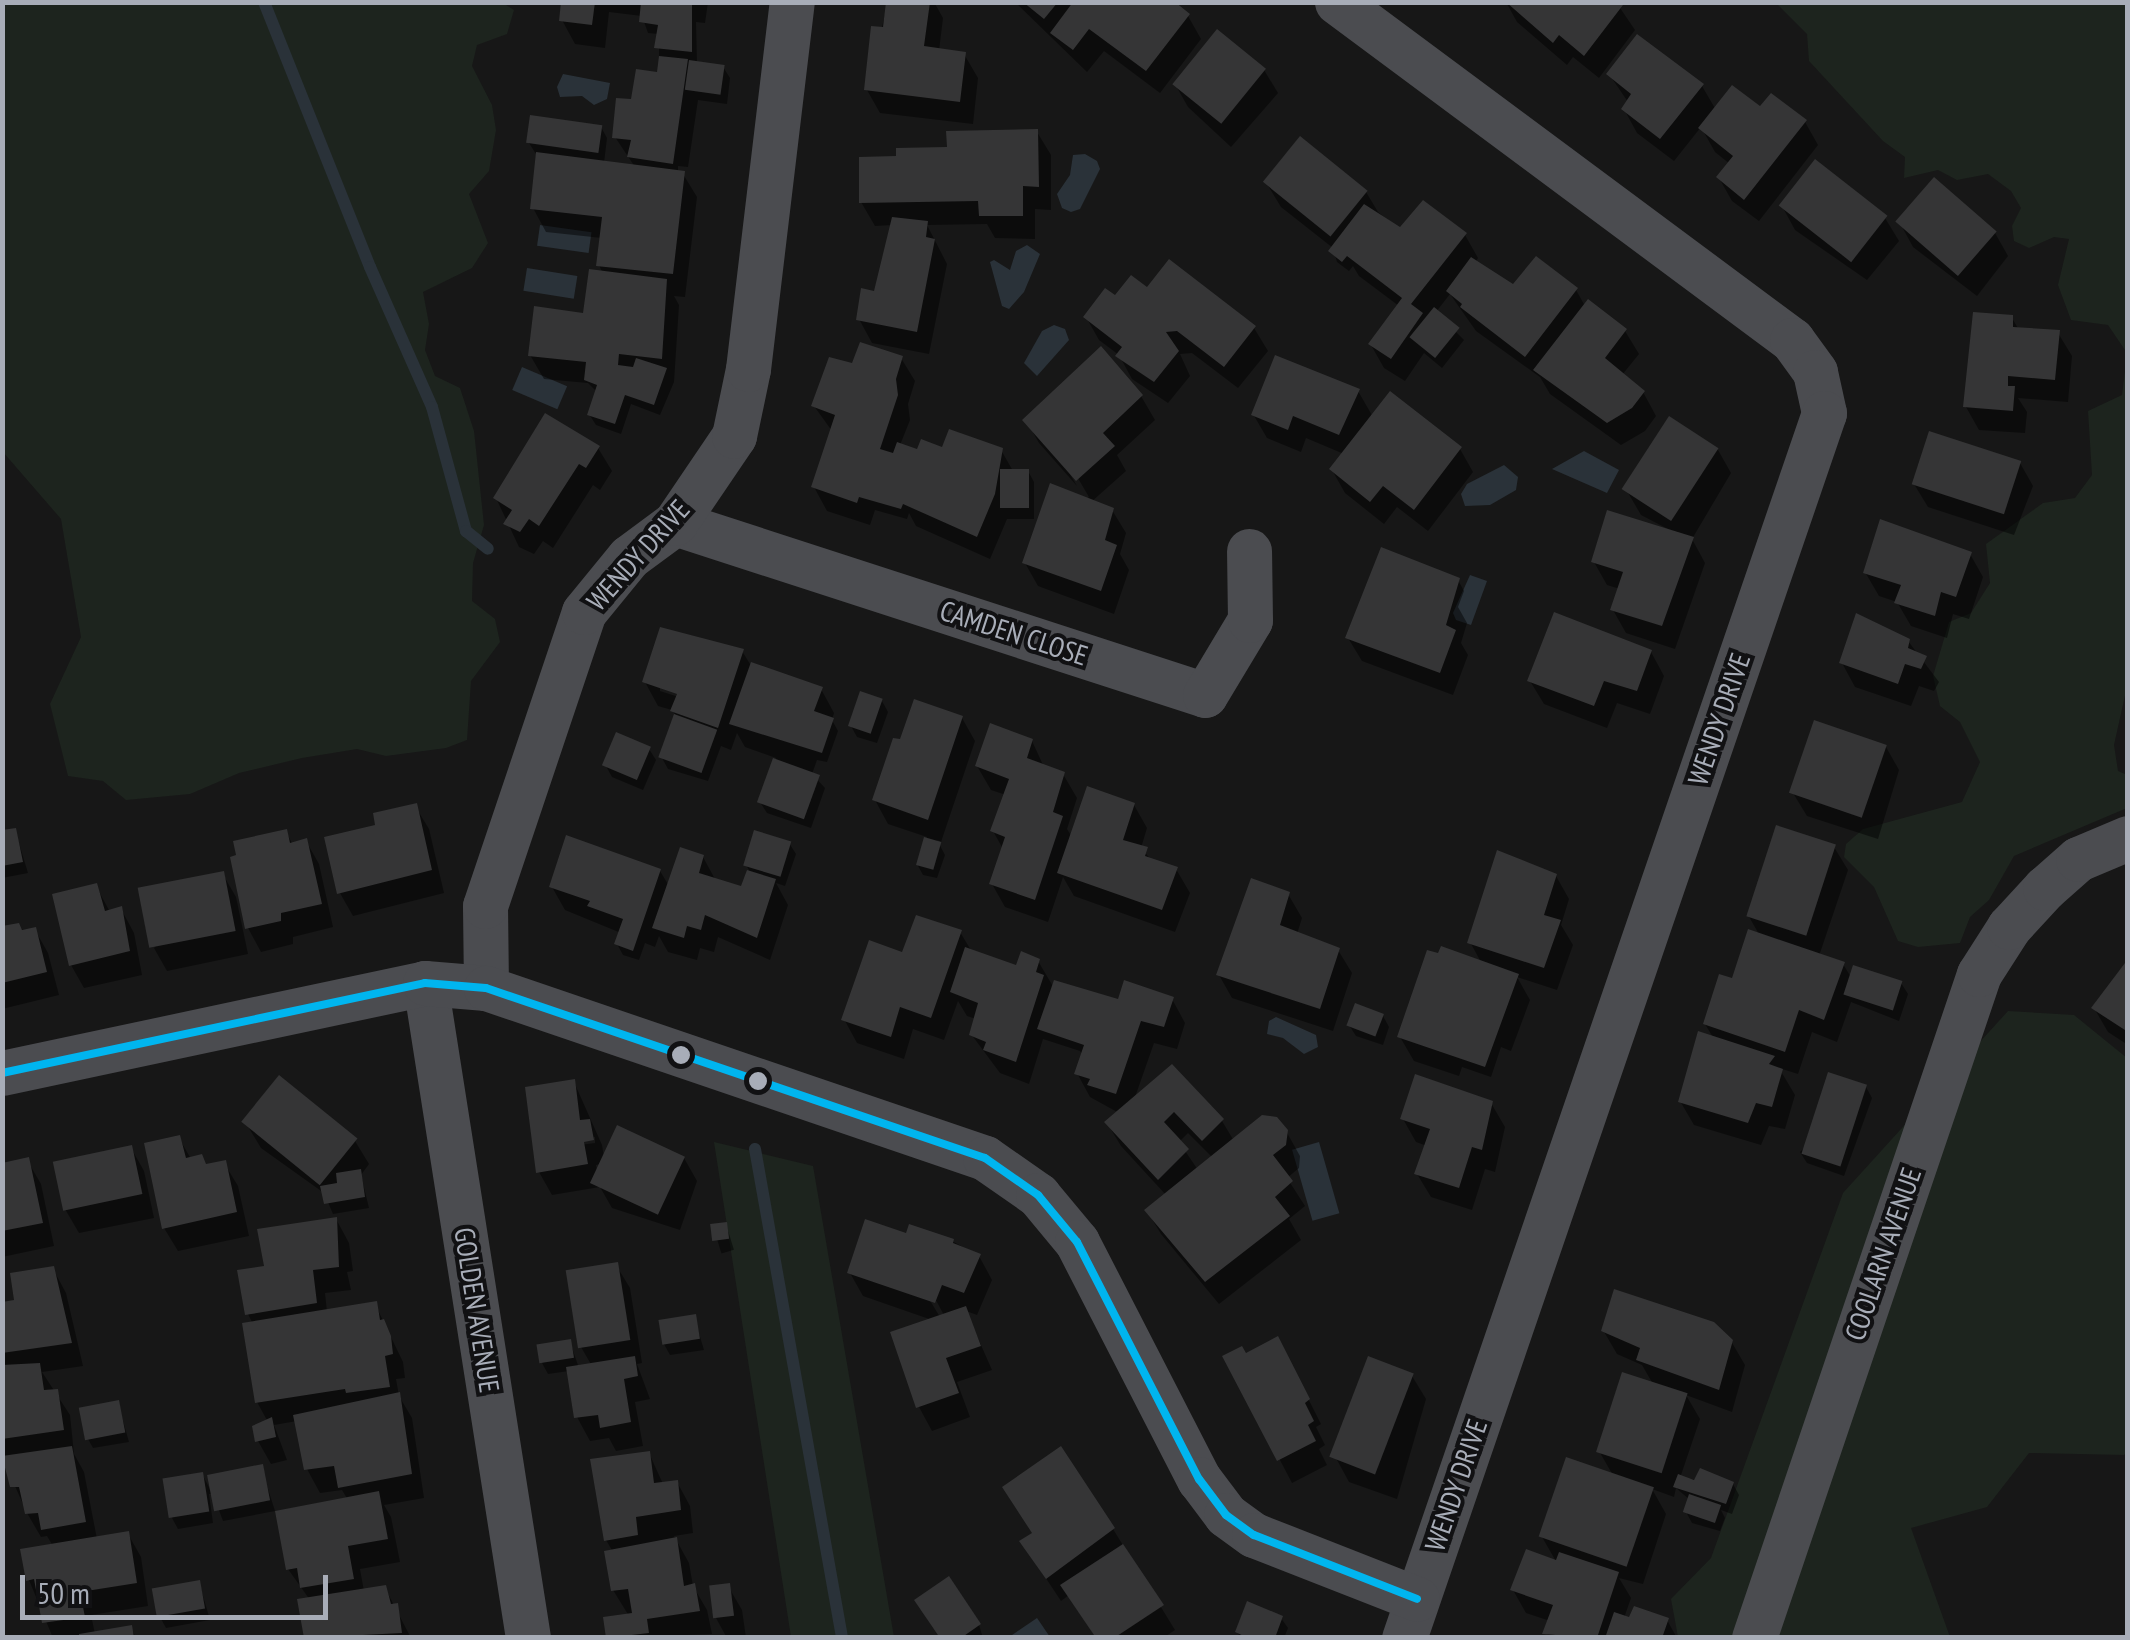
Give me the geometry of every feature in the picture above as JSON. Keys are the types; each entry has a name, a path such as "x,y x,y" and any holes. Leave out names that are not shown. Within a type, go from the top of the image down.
{"street":[{"name":"WENDY DRIVE","path":"486,988 486,906 584,612 630,557 674,523 734,436 748,369 792,2"},
{"name":"WENDY DRIVE","path":"1337,2 1792,340 1815,372 1824,413 1410,1618"},
{"name":"CAMDEN CLOSE","path":"674,523 1204,696 1250,620 1249,551"},
{"name":"COOLARN AVENUE","path":"1754,1638 1964,1014 1989,958 2009,927 2078,859 2128,838"},
{"path":"2,1073 424,984 486,988 985,1158 1038,1195 1077,1242 1198,1479 1226,1515 1254,1535 1410,1618"},
{"name":"GOLDEN AVENUE","path":"424,984 528,1638"}],"shaded area":[{"path":"501,2 514,10 507,34 477,45 472,66 492,105 496,130 489,171 469,194 488,243 472,268 423,292 429,324 425,350 435,376 460,388 474,431 484,525 473,563 472,601 495,619 500,642 471,681 467,740 446,748 386,756 357,749 302,758 239,773 190,794 126,800 103,781 68,776 50,704 81,637 61,519 3,452 3,3"},
{"path":"1776,3 2127,3 2127,353 2108,325 2071,320 2058,285 2069,239 2054,237 2029,248 2014,241 2012,226 2021,208 2011,191 1988,174 1957,180 1938,170 1904,178 1905,157 1883,141 1809,61 1807,34"},
{"path":"563,74 610,83 607,99 594,105 582,96 560,97 557,87"},
{"path":"1085,154 1097,161 1100,169 1080,209 1071,212 1062,208 1057,194 1070,175 1073,155"},
{"path":"540,225 591,232 589,253 537,246"},
{"path":"1027,245 1040,254 1024,292 1009,309 1002,306 990,262 994,260 1010,270 1016,251"},
{"path":"527,268 577,276 574,299 523,291"},
{"path":"1054,325 1065,329 1069,340 1037,376 1024,363 1042,331"},
{"path":"2127,355 2128,682 2114,745 2118,771 2127,775 2127,808 2014,856 1989,900 1970,917 1960,943 1918,947 1898,941 1874,887 1844,857 1846,844 1863,829 1962,802 1980,762 1960,722 1940,706 1933,676 1949,622 1971,613 1990,583 1986,544 2043,503 2075,498 2092,475 2088,411 2122,395"},
{"path":"522,367 567,386 557,409 512,390"},
{"path":"1584,451 1619,470 1607,493 1552,469"},
{"path":"1504,465 1518,477 1516,490 1490,505 1465,506 1461,494 1467,484"},
{"path":"1470,575 1487,581 1471,625 1456,620 1453,613"},
{"path":"2008,1011 2074,1015 2127,1058 2127,1452 2029,1453 1987,1507 1911,1528 1950,1637 1678,1637 1671,1599 1711,1558 1843,1193"},
{"path":"1276,1017 1316,1035 1318,1047 1304,1054 1283,1038 1267,1034 1269,1021"},
{"path":"714,1142 813,1166 894,1637 791,1637"},
{"path":"1319,1142 1339,1213 1312,1221 1292,1150"},
{"path":"1037,1618 1050,1637 1009,1637"}],"building":[{"path":"561,2 595,2 592,25 559,21"},
{"path":"641,2 692,2 692,52 654,48 658,25 639,22"},
{"path":"886,2 930,2 924,46 966,52 960,102 864,90 871,26 883,27"},
{"path":"1023,2 1058,2 1044,19"},
{"path":"1073,2 1175,2 1190,14 1146,71 1089,29 1073,50 1050,33"},
{"path":"1506,2 1623,5 1584,56 1559,35 1553,43"},
{"path":"1217,29 1266,69 1221,124 1172,84"},
{"path":"1637,34 1704,84 1660,139 1621,109 1631,94 1606,74"},
{"path":"659,56 688,59 673,164 627,157 631,140 612,138 616,98 631,99 636,69 657,72"},
{"path":"689,60 725,65 720,95 685,90"},
{"path":"1732,85 1760,106 1771,93 1807,120 1744,200 1716,177 1733,156 1698,128"},
{"path":"530,115 602,125 598,153 526,143"},
{"path":"1038,129 1039,187 1023,186 1023,216 979,216 978,201 859,203 859,157 896,156 896,148 947,147 946,131"},
{"path":"1300,136 1368,191 1330,237 1263,182"},
{"path":"536,152 685,171 673,274 596,266 602,217 530,209"},
{"path":"1815,159 1887,216 1851,262 1779,205"},
{"path":"1934,177 1997,231 1958,276 1895,222"},
{"path":"1423,200 1467,233 1411,304 1423,313 1391,359 1368,344 1402,298 1347,256 1342,262 1328,251 1364,204 1400,227"},
{"path":"892,217 928,221 926,237 935,239 917,332 856,320 861,288 874,291"},
{"path":"1536,256 1578,288 1525,357 1460,307 1462,304 1446,291 1471,257 1513,284"},
{"path":"1169,259 1256,326 1224,367 1177,331 1166,332 1179,351 1154,382 1115,356 1122,347 1083,317 1105,288 1115,295 1131,275 1147,287"},
{"path":"589,269 667,279 662,359 619,354 618,365 633,367 636,358 667,368 654,405 625,395 615,424 587,415 597,385 584,380 586,362 528,356 534,306 583,313"},
{"path":"1588,299 1627,329 1605,358 1645,391 1632,408 1607,423 1533,370"},
{"path":"1434,307 1460,328 1435,358 1409,337"},
{"path":"1973,312 2013,315 2013,327 2060,330 2055,380 2008,376 2008,386 2015,386 2013,411 1963,407"},
{"path":"860,342 903,356 896,379 898,395 880,449 893,453 897,442 917,449 921,439 942,447 949,429 1003,448 995,494 977,537 903,504 901,509 859,497 857,503 811,487 835,415 811,406 829,357 852,363"},
{"path":"1101,346 1143,395 1103,433 1115,446 1076,481 1022,420"},
{"path":"1275,355 1360,389 1339,435 1293,416 1288,430 1251,415"},
{"path":"1390,391 1462,447 1414,510 1383,486 1370,502 1329,469"},
{"path":"545,413 600,446 586,468 579,464 539,526 529,519 520,532 503,524 512,510 493,498"},
{"path":"1669,416 1718,448 1671,521 1622,489"},
{"path":"1929,431 2021,461 2004,514 1912,484"},
{"path":"1000,469 1029,469 1029,508 1000,508"},
{"path":"1050,483 1114,508 1105,540 1117,545 1101,591 1022,563"},
{"path":"1607,510 1694,537 1662,626 1610,610 1623,572 1591,562"},
{"path":"1880,519 1972,552 1956,597 1941,592 1935,616 1894,603 1901,585 1863,573"},
{"path":"1381,547 1460,578 1446,625 1456,630 1440,673 1345,638"},
{"path":"1554,612 1652,650 1637,691 1604,681 1594,706 1527,681"},
{"path":"1856,613 1910,639 1908,648 1927,656 1921,669 1905,664 1898,684 1839,663"},
{"path":"660,627 744,649 718,728 670,711 677,694 642,682"},
{"path":"751,662 823,687 814,711 834,718 822,753 729,724"},
{"path":"860,691 883,699 871,734 848,726"},
{"path":"914,699 963,716 928,820 872,800 893,738 900,739"},
{"path":"674,714 717,730 701,773 658,757"},
{"path":"1814,720 1887,745 1862,818 1789,793"},
{"path":"990,723 1033,739 1027,758 1065,772 1053,812 1063,816 1035,900 989,884 1005,837 990,831 1009,779 975,766"},
{"path":"616,732 651,747 637,780 602,765"},
{"path":"773,758 820,775 804,819 757,802"},
{"path":"1087,786 1135,803 1123,840 1148,847 1145,856 1178,867 1162,910 1057,873"},
{"path":"417,803 432,870 337,894 324,837 375,825 373,813"},
{"path":"1776,825 1836,844 1806,936 1746,916"},
{"path":"16,828 23,862 2,866 2,830"},
{"path":"287,829 290,843 307,838 322,904 281,913 281,921 245,929 230,857 236,855 233,841"},
{"path":"754,830 791,841 780,877 743,865"},
{"path":"566,835 661,869 633,951 614,944 623,919 587,906 590,901 549,887"},
{"path":"924,837 941,842 933,870 916,865"},
{"path":"680,847 704,855 699,873 741,886 747,870 776,879 757,938 705,915 701,930 687,926 684,938 652,928"},
{"path":"1497,850 1557,874 1544,915 1561,920 1544,968 1467,943"},
{"path":"224,871 236,931 149,948 138,888"},
{"path":"1251,878 1290,892 1280,925 1340,948 1320,1009 1216,975"},
{"path":"97,883 105,911 122,906 130,951 69,966 52,894"},
{"path":"916,915 962,930 931,1018 900,1007 891,1037 841,1020 869,940 902,952"},
{"path":"19,923 22,930 36,927 47,972 2,983 2,926"},
{"path":"1748,929 1845,962 1824,1020 1799,1010 1785,1052 1703,1024 1719,974 1732,978"},
{"path":"1441,946 1519,974 1485,1067 1397,1037 1427,950 1438,953"},
{"path":"965,947 1016,965 1021,951 1040,959 1036,972 1044,975 1016,1062 983,1050 986,1042 969,1035 978,1003 950,992"},
{"path":"2128,959 2128,1032 2091,1008"},
{"path":"1853,965 1902,981 1893,1011 1843,994"},
{"path":"1054,980 1118,999 1124,980 1174,997 1164,1027 1141,1021 1116,1094 1087,1085 1090,1079 1074,1074 1084,1045 1037,1029"},
{"path":"1355,1003 1384,1014 1375,1037 1346,1025"},
{"path":"1698,1031 1775,1056 1769,1064 1783,1069 1772,1107 1756,1103 1748,1123 1678,1102"},
{"path":"1172,1064 1224,1119 1202,1141 1174,1112 1164,1122 1189,1149 1158,1180 1104,1122"},
{"path":"1828,1072 1867,1085 1840,1166 1801,1154"},
{"path":"1415,1074 1493,1101 1482,1150 1472,1147 1459,1188 1414,1174 1430,1129 1400,1119"},
{"path":"279,1075 357,1139 320,1185 241,1122"},
{"path":"575,1079 580,1120 590,1119 594,1140 584,1142 588,1164 536,1173 525,1087"},
{"path":"1262,1115 1277,1117 1288,1130 1286,1145 1273,1155 1293,1181 1275,1197 1290,1216 1205,1282 1144,1210"},
{"path":"617,1125 685,1157 658,1215 590,1183"},
{"path":"180,1135 186,1158 202,1154 206,1164 226,1160 237,1212 162,1229 144,1143"},
{"path":"132,1145 142,1194 63,1211 53,1162"},
{"path":"29,1157 43,1223 2,1231 2,1163"},
{"path":"361,1169 365,1197 324,1204 320,1186 337,1183 336,1173"},
{"path":"337,1217 339,1267 313,1270 317,1303 245,1315 237,1270 264,1266 257,1229"},
{"path":"865,1219 906,1233 909,1224 954,1239 953,1243 981,1254 964,1293 942,1285 935,1303 847,1273"},
{"path":"727,1222 729,1239 712,1241 710,1224"},
{"path":"618,1262 630,1340 578,1348 566,1270"},
{"path":"54,1266 72,1343 2,1353 2,1302 14,1300 10,1273"},
{"path":"1614,1289 1714,1322 1733,1340 1719,1390 1636,1360 1640,1348 1601,1331"},
{"path":"377,1301 380,1320 384,1319 391,1336 393,1354 385,1356 390,1387 346,1393 345,1389 255,1403 242,1323"},
{"path":"966,1306 981,1346 946,1358 959,1393 916,1408 890,1332"},
{"path":"696,1314 700,1339 662,1345 658,1320"},
{"path":"1278,1336 1310,1399 1305,1403 1314,1421 1308,1425 1316,1441 1277,1461 1222,1356 1242,1346 1246,1353"},
{"path":"571,1339 574,1358 539,1363 536,1344"},
{"path":"635,1356 638,1376 624,1379 631,1422 600,1428 598,1415 574,1418 566,1367"},
{"path":"1368,1356 1414,1374 1375,1474 1329,1457"},
{"path":"40,1363 44,1390 58,1389 64,1430 2,1439 2,1365"},
{"path":"1622,1372 1688,1393 1662,1473 1596,1452"},
{"path":"400,1392 412,1474 338,1488 334,1466 304,1470 293,1415"},
{"path":"119,1400 125,1432 85,1440 79,1408"},
{"path":"272,1417 276,1437 255,1442 252,1426"},
{"path":"72,1446 86,1522 41,1530 38,1513 25,1514 19,1487 10,1487 2,1456"},
{"path":"1061,1446 1115,1528 1046,1579 1019,1541 1032,1533 1002,1487"},
{"path":"650,1451 654,1483 678,1480 681,1510 636,1517 638,1535 604,1541 590,1459"},
{"path":"1566,1457 1654,1487 1627,1567 1539,1536"},
{"path":"263,1464 270,1500 214,1511 207,1475"},
{"path":"1700,1468 1734,1482 1726,1504 1673,1487 1678,1474 1694,1480"},
{"path":"203,1472 209,1512 169,1518 163,1478"},
{"path":"379,1491 388,1539 348,1546 354,1579 300,1588 297,1568 286,1570 275,1511"},
{"path":"1689,1494 1721,1505 1715,1523 1683,1512"},
{"path":"129,1531 137,1583 80,1592 85,1617 42,1623 34,1579 26,1581 20,1549"},
{"path":"677,1537 684,1586 695,1583 700,1611 647,1619 649,1633 606,1638 603,1617 632,1613 628,1589 611,1591 604,1551"},
{"path":"1123,1544 1164,1605 1114,1638 1096,1638 1060,1585"},
{"path":"1526,1549 1556,1560 1559,1552 1619,1572 1597,1638 1542,1634 1553,1605 1510,1590"},
{"path":"949,1576 981,1624 961,1638 940,1638 914,1600"},
{"path":"200,1580 205,1609 157,1617 152,1589"},
{"path":"730,1583 734,1616 713,1618 709,1586"},
{"path":"386,1585 391,1604 398,1603 402,1633 304,1638 297,1599"},
{"path":"1247,1601 1283,1616 1275,1638 1248,1638 1235,1632"},
{"path":"1634,1606 1669,1618 1662,1638 1605,1638 1614,1612 1629,1617"},
{"path":"132,1625 134,1638 79,1638 79,1634"}],"waterway":[{"path":"264,2 370,267 432,407 466,531 488,549"},
{"path":"755,1149 842,1638"}],"transit line":[{"path":"2,1073 425,983 486,988 985,1158 1038,1195 1077,1242 1199,1479 1226,1515 1254,1535 1417,1599"}]}
